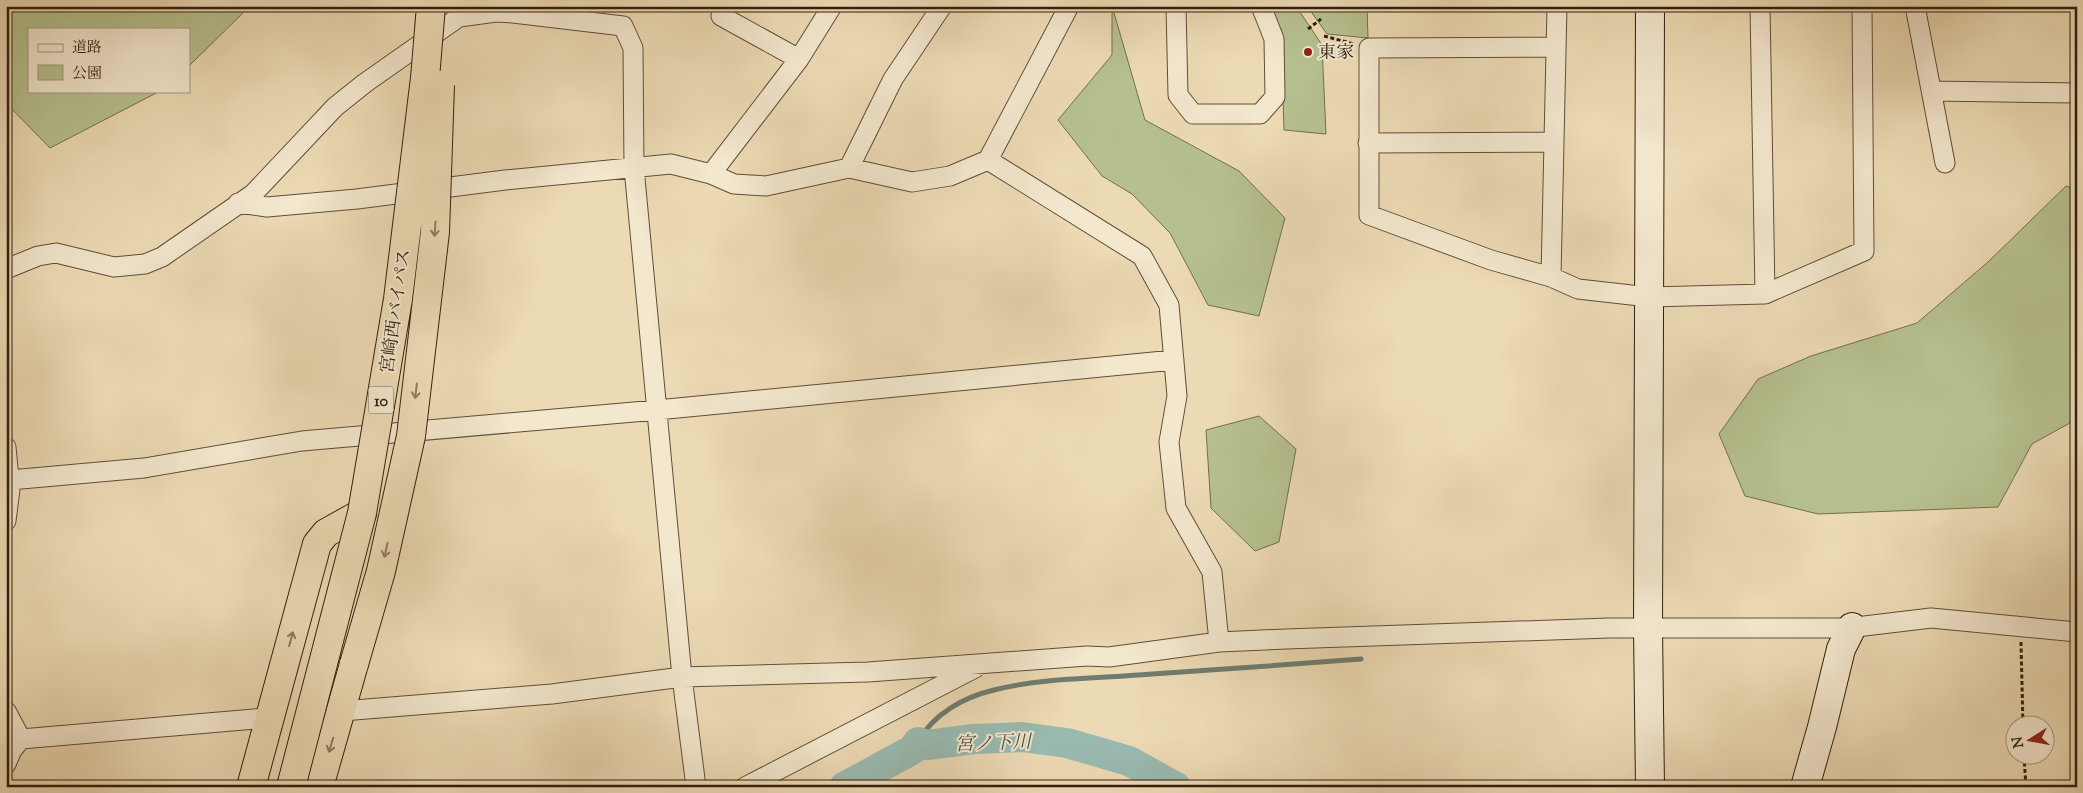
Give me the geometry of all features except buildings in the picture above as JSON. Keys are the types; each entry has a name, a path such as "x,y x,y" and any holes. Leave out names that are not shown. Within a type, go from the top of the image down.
{"highway":[{"name":"宮崎西バイパス","path":"291,787 362,513 398,299 425,78 436,12"},
{"name":"宮崎西バイパス","path":"301,787 349,611 389,408 418,210 436,12"},
{"path":"319,787 381,571 411,436 435,232 440,87 436,12"},
{"path":"251,787 317,544 326,533 362,513"}],"street":[{"path":"726,6 722,16 799,59"},
{"path":"711,174 799,59 832,6"},
{"path":"849,168 893,78 942,6"},
{"path":"238,203 267,207 356,199 505,180 671,164 711,174 734,184 766,186 849,168 912,182 950,176 988,160 1069,6"},
{"path":"1176,6 1178,95 1193,114 1260,114 1274,97 1274,39 1261,6"},
{"path":"1551,277 1557,6"},
{"path":"1650,6 1648,629 1650,787"},
{"path":"1760,6 1765,294"},
{"path":"1555,47 1369,48 1369,215 1491,260 1551,277 1578,289 1649,297 1765,294 1864,251 1862,6"},
{"path":"1915,6 1933,91 1945,163"},
{"path":"6,269 38,256 56,253 114,267 144,264 162,257 253,194 335,108 365,83 459,18 496,12 623,26 633,48 634,168 682,677 696,787"},
{"path":"1933,91 2077,93"},
{"path":"1368,143 1554,142"},
{"path":"988,160 1142,256 1169,305 1177,396 1169,442 1176,508 1212,572 1219,642"},
{"path":"10,480 144,468 302,441 658,410 1174,360"},
{"path":"6,447 10,480 6,521"},
{"path":"342,711 552,694 682,677 868,672 984,663 1109,657 1219,642 1610,628 1848,628 1932,618 2077,632"},
{"path":"1805,787 1822,727 1840,649 1852,627"},
{"path":"745,787 984,663"},
{"path":"6,711 21,739"},
{"path":"6,764 12,750 21,739 266,718 270,720"}],"path":[{"path":"1308,29 1321,19"},
{"path":"1324,36 1369,48"},
{"path":"2020,626 2023,716"},
{"path":"2025,766 2026,787"}],"green space":[{"path":"6,6 250,6 190,65 190,28 28,28 28,92 158,92 50,148 6,103"},
{"path":"1112,6 1145,120 1239,171 1285,218 1259,316 1208,305 1170,233 1132,194 1102,176 1058,120 1112,55"},
{"path":"1270,6 1296,6 1322,45 1326,134 1284,130 1281,38"},
{"path":"1307,6 1367,6 1368,38 1327,34"},
{"path":"2066,186 2077,190 2077,419 2032,444 1998,507 1818,514 1745,496 1719,434 1758,379 1811,356 1917,323 1988,262"},
{"path":"1259,416 1296,449 1279,542 1255,551 1211,508 1206,430"}],"waterway":[{"path":"918,742 932,723 950,708 983,693 1012,686 1065,680 1361,659"},
{"name":"宮ノ下川","path":"844,787 912,750 918,742 927,745 974,739 1022,737 1067,743 1129,761 1176,787"}],"place":[{"name":"東家","path":"1308,52"}]}
